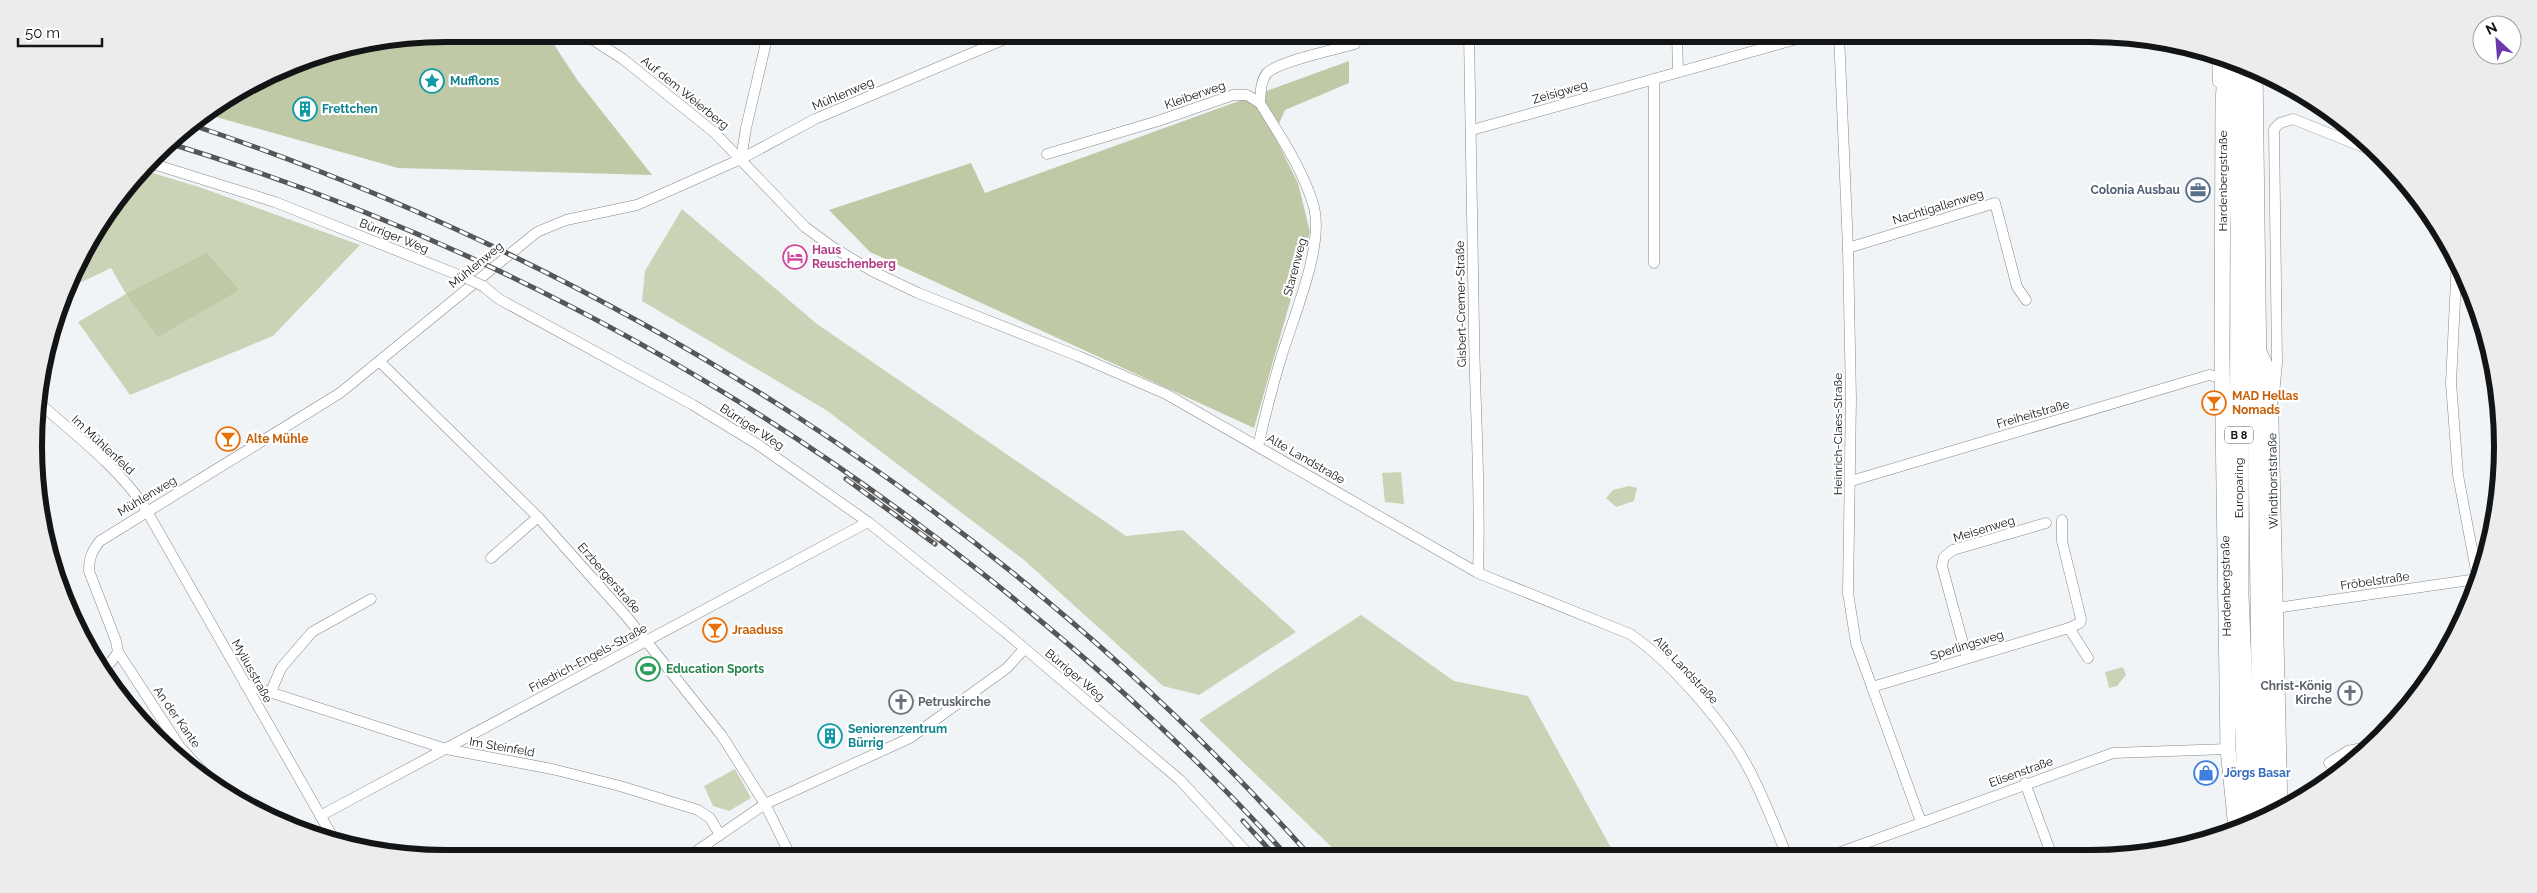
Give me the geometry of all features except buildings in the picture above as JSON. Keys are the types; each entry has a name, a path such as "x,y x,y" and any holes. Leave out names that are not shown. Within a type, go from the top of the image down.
{"highway":[{"name":"Europaring","path":"2235,69 2240,226 2239,595 2250,818"},
{"name":"Europaring","path":"2253,77 2262,749 2266,811"}],"main road":[{"name":"Hardenbergstraße","path":"2225,66 2223,103 2223,378 2228,749 2236,823"},
{"path":"2256,346 2267,369 2271,422"},
{"name":"Windthorststraße","path":"2271,422 2280,803"}],"street":[{"name":"Auf dem Weierberg","path":"596,42 623,59 715,133 741,159"},
{"path":"741,159 746,128 766,42"},
{"name":"Mühlenweg","path":"118,652 116,641 91,582 89,560 93,549 100,541 340,393 537,232 566,220 637,206 741,159 815,119 998,42"},
{"name":"Gisbert-Cremer-Straße","path":"1469,42 1474,330 1480,518 1478,573"},
{"path":"1677,42 1678,72"},
{"name":"Zeisigweg","path":"1472,130 1786,42"},
{"name":"Heinrich-Claes-Straße","path":"1839,42 1848,248 1851,481 1848,593 1850,615 1856,643 1921,822"},
{"path":"1260,103 1262,82 1269,72 1301,59 1355,44"},
{"name":"Hardenbergstraße","path":"2218,63 2218,87 2223,103"},
{"path":"1654,79 1654,263"},
{"name":"Kleiberweg","path":"1047,154 1158,122 1233,95 1248,95 1260,103"},
{"name":"Starenweg","path":"1258,446 1280,360 1312,257 1316,234 1314,208 1303,177 1260,103"},
{"name":"Windthorststraße","path":"2271,422 2277,363 2274,129 2280,123 2292,120 2360,146"},
{"name":"Alte Landstraße","path":"741,159 805,227 831,246 872,271 918,293 1078,356 1166,394 1478,573 1630,634 1648,646 1677,675 1726,733 1745,762 1784,850"},
{"name":"Bürriger Weg","path":"157,165 275,202 484,286 499,299 693,405 749,439 868,522 1024,649 1180,780 1245,850"},
{"name":"Nachtigallenweg","path":"1848,248 1995,203 2017,287 2026,300"},
{"path":"2455,273 2451,382 2458,475 2475,569"},
{"name":"Erzbergerstraße","path":"380,362 538,517 583,566 722,736 765,804"},
{"name":"Freiheitstraße","path":"1851,481 2209,375 2223,378"},
{"name":"Im Mühlenfeld","path":"44,408 104,460 135,492 147,511"},
{"name":"Myliusstraße","path":"147,511 330,833"},
{"path":"491,558 538,517"},
{"name":"Sperlingsweg","path":"1872,687 2069,628 2080,623 2081,619 2062,541 2062,520"},
{"name":"Friedrich-Engels-Straße","path":"320,816 868,522"},
{"name":"Meisenweg","path":"1967,658 1942,566 1944,557 1952,550 2046,523"},
{"name":"Fröbelstraße","path":"2276,608 2471,581"},
{"path":"270,694 281,668 312,632 371,599"},
{"path":"2069,628 2088,658"},
{"path":"698,850 765,804 910,738 1007,668 1024,649"},
{"path":"107,664 111,662 118,652"},
{"name":"An der Kante","path":"118,652 180,747 191,759"},
{"name":"Im Steinfeld","path":"245,684 270,694 446,749 552,769 620,786 698,810 710,818 720,835"},
{"name":"Elisenstraße","path":"1846,850 2025,783 2113,753 2228,749"},
{"path":"2329,763 2348,751 2358,749"},
{"path":"2025,783 2050,850"},
{"path":"765,804 788,850"}],"green space":[{"path":"552,42 578,81 652,175 398,168 214,116 244,97 292,73 342,56 368,50 420,43"},
{"path":"1349,61 1349,83 1285,110 1274,135 1298,183 1310,232 1254,428 870,252 829,210 971,163 985,193"},
{"path":"150,172 199,187 360,245 273,336 130,395 78,322 126,294 111,268 76,284 97,244 111,222"},
{"path":"682,209 817,324 1126,536 1183,530 1296,632 1199,695 1163,686 1024,560 826,410 642,301 645,271"},
{"path":"207,253 239,290 158,337 126,294"},
{"path":"1401,472 1404,504 1385,502 1382,473"},
{"path":"1629,486 1637,488 1634,501 1616,507 1606,498 1613,490"},
{"path":"1361,615 1454,681 1528,696 1612,850 1335,850 1199,720"},
{"path":"2123,667 2126,675 2117,686 2109,688 2105,672"},
{"path":"735,769 751,798 729,811 713,806 704,786"}],"railway":[{"path":"199,128 350,184 505,252 655,331 800,418 938,515 1070,621 1195,735 1304,850"},
{"path":"177,146 280,180 390,222 497,270 601,322 703,380 802,442 898,509 992,581 1070,646 1146,713 1219,784 1282,850"},
{"path":"846,479 935,544"},
{"path":"1243,821 1270,850"}],"place":[{"name":"Mufflons","path":"432,81"},
{"name":"Frettchen","path":"305,109"},
{"name":"Colonia Ausbau","path":"2198,190"},
{"name":"Haus Reuschenberg","path":"795,257"},
{"name":"MAD Hellas Nomads","path":"2214,403"},
{"name":"Alte Mühle","path":"228,439"},
{"name":"Jraaduss","path":"715,630"},
{"name":"Education Sports","path":"648,669"},
{"name":"Christ-König Kirche","path":"2350,693"},
{"name":"Petruskirche","path":"901,702"},
{"name":"Seniorenzentrum Bürrig","path":"830,736"},
{"name":"Jörgs Basar","path":"2206,773"}]}
